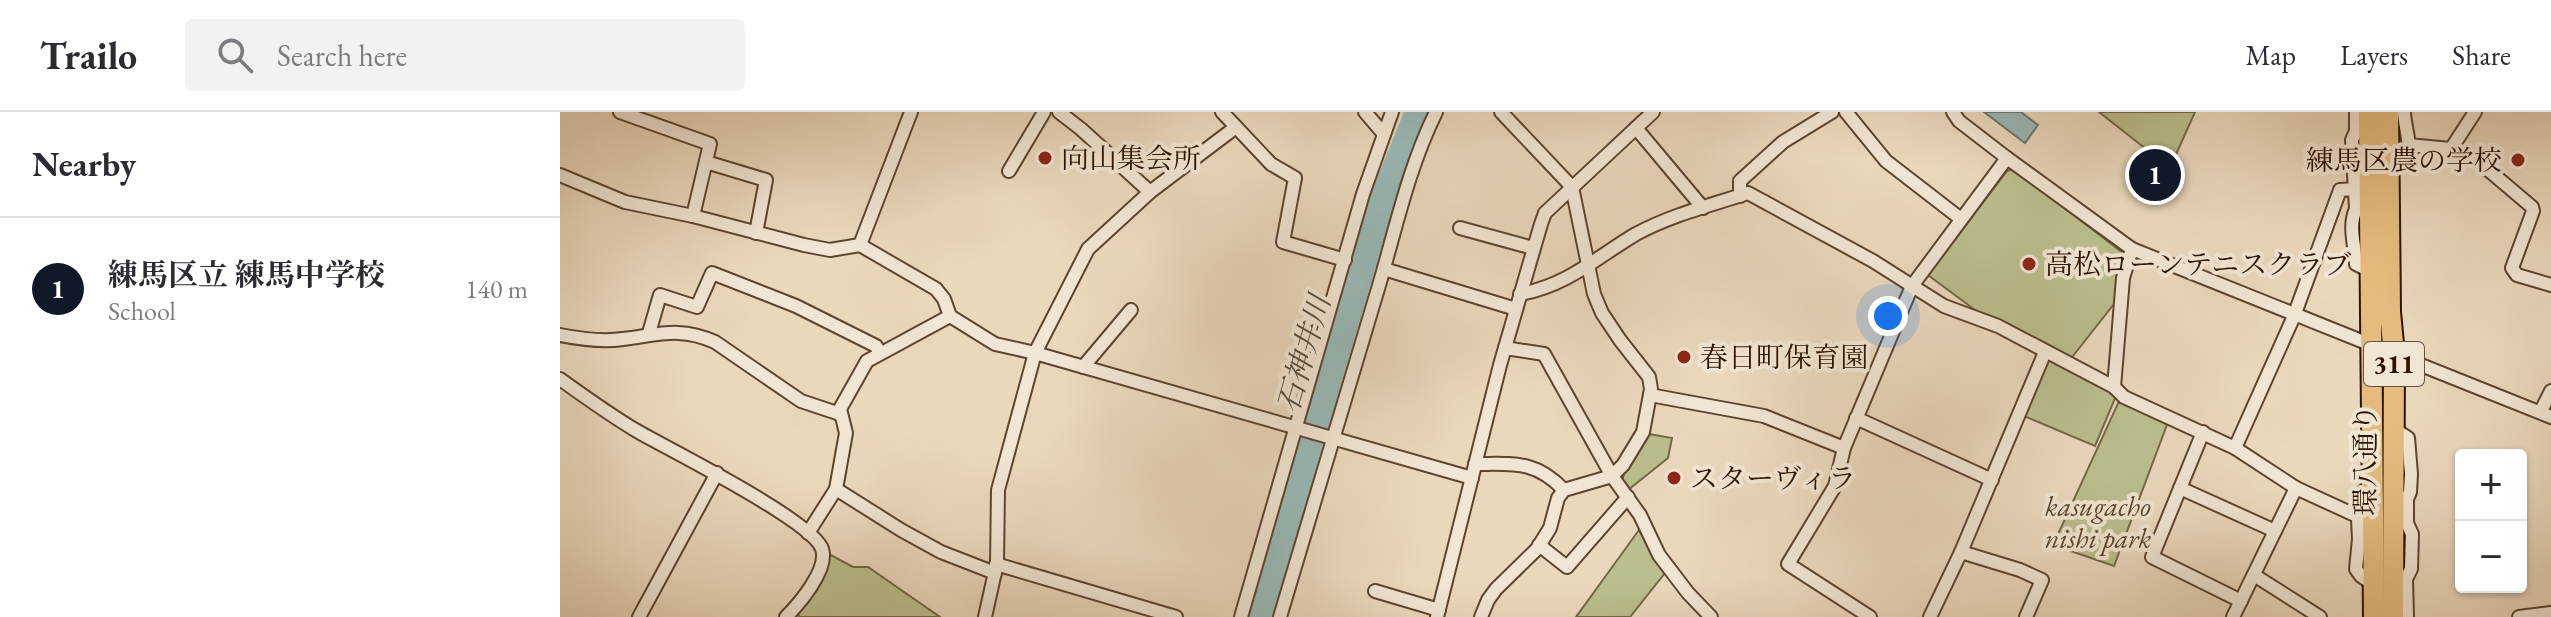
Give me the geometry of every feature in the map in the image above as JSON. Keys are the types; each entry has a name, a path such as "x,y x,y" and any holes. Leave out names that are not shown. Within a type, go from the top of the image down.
{"main road":[{"name":"環八通り","path":"2369,112 2374,617"},
{"name":"環八通り","path":"2388,112 2390,312 2394,354 2393,617"}],"street":[{"path":"620,112 710,144 693,216"},
{"path":"860,245 911,112"},
{"path":"1009,171 1044,112"},
{"path":"1059,112 1150,192"},
{"path":"1222,112 1271,164 1295,178 1283,242 1345,260"},
{"path":"1365,112 1383,133"},
{"path":"1241,617 1363,194 1392,112"},
{"path":"1280,617 1414,161 1436,112"},
{"path":"1481,617 1496,589 1539,545 1550,528 1558,498 1564,490 1612,476 1623,465 1643,432 1650,395 1649,377 1602,313 1594,294 1572,187 1501,112"},
{"path":"1375,591 1438,614 1505,348 1545,213 1653,112"},
{"path":"1740,196 1740,181 1783,142 1832,112"},
{"path":"1846,112 1886,161 1961,219"},
{"path":"1953,112 1959,121 2007,158 2132,249 2546,414 2551,391"},
{"path":"2356,112 2356,131 2352,140 2356,189 2356,209 2352,217 2356,264 2370,271"},
{"path":"2389,171 2406,162 2408,137 2404,112"},
{"path":"2451,149 2475,112"},
{"path":"985,617 996,569 998,490 1035,353 1088,249 1150,192 1236,127"},
{"path":"1636,128 1703,208"},
{"path":"2408,145 2451,149 2473,157 2532,207 2512,268 2517,275 2551,285"},
{"path":"1870,617 1788,564 1835,486 1844,448 1912,286 2007,158"},
{"path":"706,162 766,180 756,233"},
{"path":"560,175 625,202 756,233 830,250 860,245 936,289 944,299 950,316 995,344 1472,478"},
{"path":"2235,448 2294,316 2340,190 2356,189"},
{"path":"1520,294 1538,291 1582,271 1637,234 1668,218 1748,193 1862,255 1944,306 1998,326 2114,387 2124,397 2235,448 2296,488 2357,516"},
{"path":"1460,228 1533,248"},
{"path":"2114,387 2123,278 2132,249"},
{"path":"1384,269 1516,309"},
{"path":"649,333 660,295 697,307 712,273 796,306 876,346 880,353"},
{"path":"1083,367 1131,310"},
{"path":"808,533 836,489 846,433 840,409 855,378 867,361 950,316"},
{"path":"560,335 621,340 649,333 700,335 801,401 840,414"},
{"path":"1505,348 1544,354 1612,476 1640,515 1659,555 1711,617"},
{"path":"1930,617 1961,552 2045,352"},
{"path":"560,379 637,431 717,473 819,541 824,552 819,573 786,617"},
{"path":"1650,395 1764,416 1844,448"},
{"path":"1856,418 1992,480"},
{"path":"2393,428 2408,438 2411,474 2407,499 2407,523 2412,534 2411,569 2406,579 2407,617"},
{"path":"2203,432 2152,557 2241,601"},
{"path":"1475,464 1513,464 1535,468 1551,476 1564,490"},
{"path":"639,617 717,473"},
{"path":"2372,483 2357,498 2356,569 2373,584"},
{"path":"2180,488 2275,531"},
{"path":"2233,617 2296,488"},
{"path":"836,489 941,552 1176,617"},
{"path":"1539,545 1567,567 1628,497"},
{"path":"1961,552 2042,580 2026,617"},
{"path":"2254,575 2320,617"},
{"path":"2519,617 2551,613"}],"green space":[{"path":"2099,112 2195,112 2170,168"},
{"name":"高松ローンテニスクラブ","path":"2014,169 2123,253 2117,300 2069,361 1983,316 1928,275 2007,171"},
{"path":"2049,359 2108,388 2116,396 2095,446 2024,416"},
{"name":"kasugacho nishi park","path":"2120,399 2168,422 2114,566 2053,545"},
{"path":"1649,434 1672,438 1668,458 1628,490 1622,482 1623,476"},
{"path":"1639,530 1665,573 1630,617 1576,617"},
{"path":"827,553 853,567 868,567 940,617 800,617 795,612"}],"water":[{"path":"1984,112 2021,112 2038,125 2025,143"}],"waterway":[{"name":"石神井川","path":"1259,617 1381,203 1418,112"}],"place":[{"name":"向山集会所","path":"1045,158"},
{"name":"練馬区農の学校","path":"2518,160"},
{"name":"練馬区立 練馬中学校","path":"2155,175"},
{"name":"高松ローンテニスクラブ","path":"2029,264"},
{"name":"春日町保育園","path":"1684,357"},
{"name":"スターヴィラ","path":"1674,478"}]}
